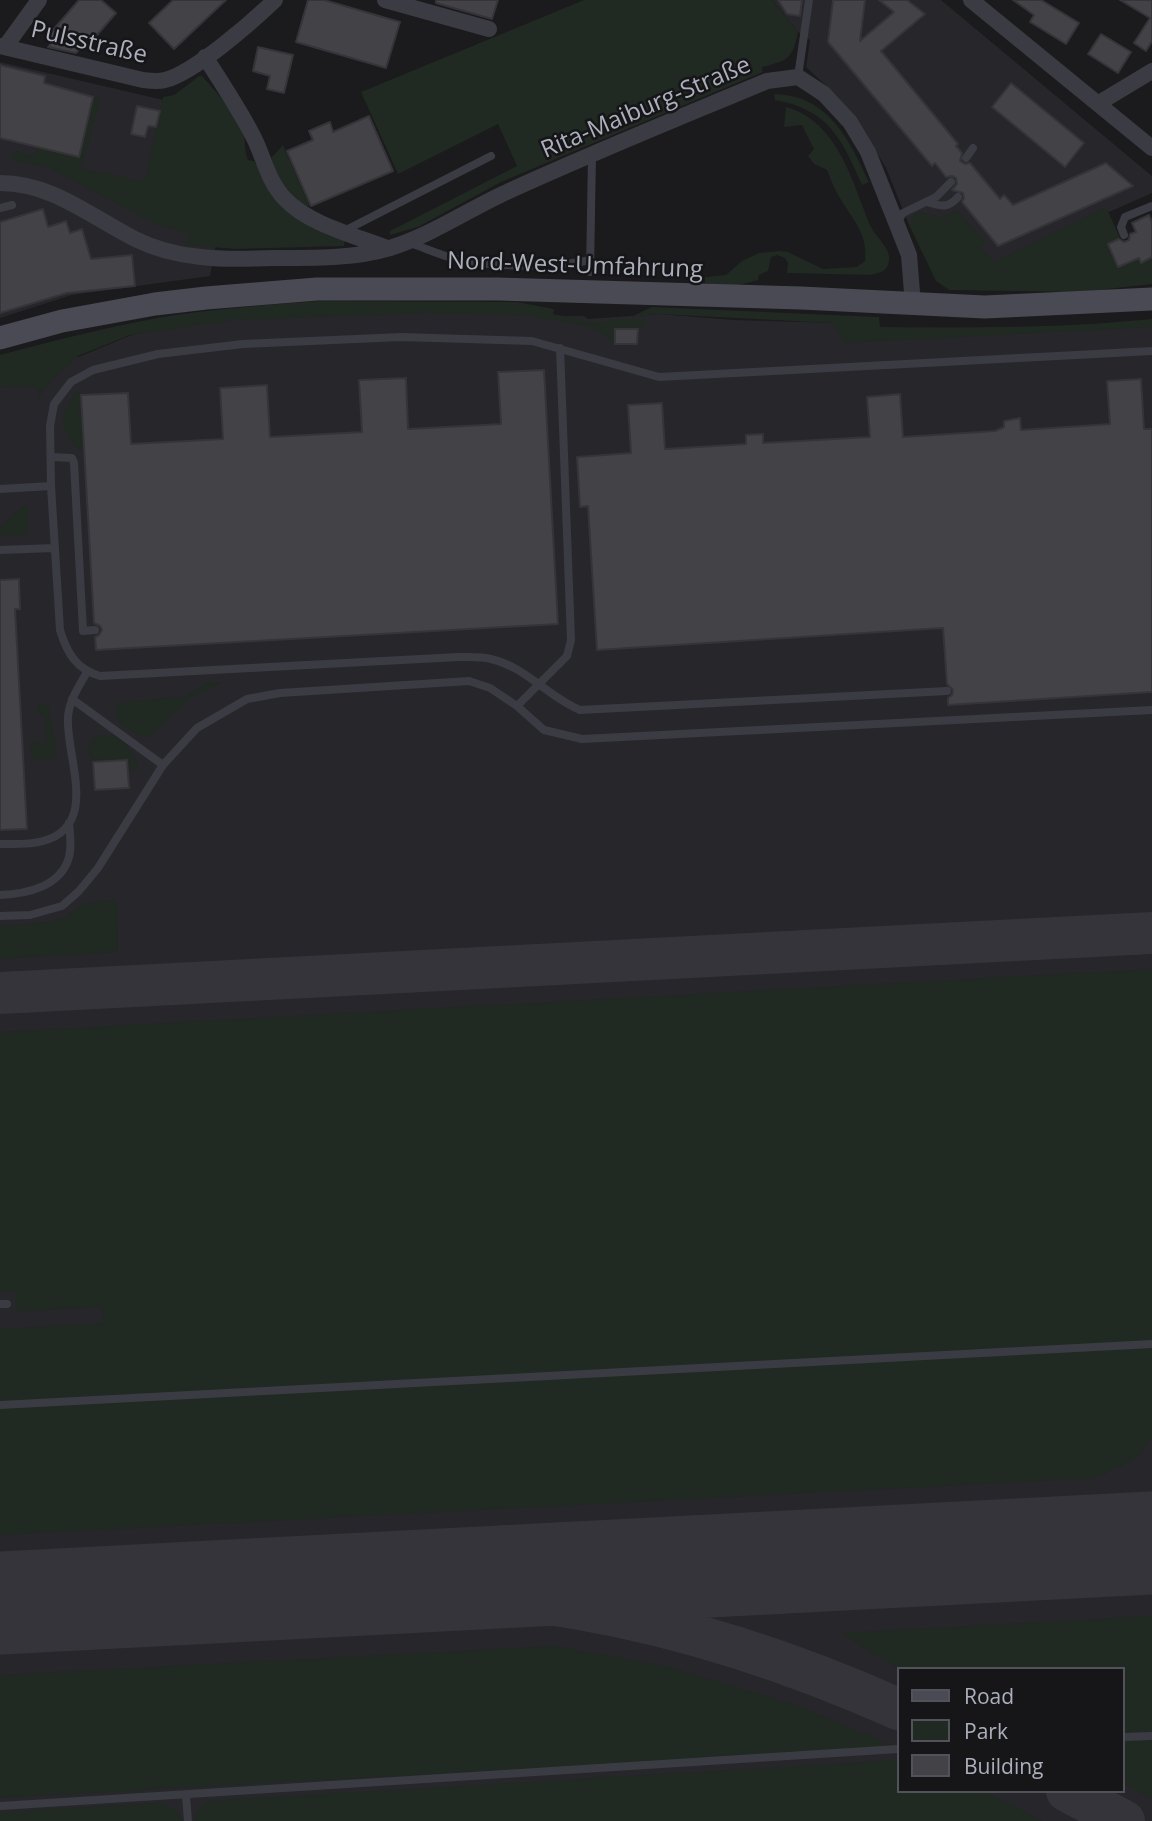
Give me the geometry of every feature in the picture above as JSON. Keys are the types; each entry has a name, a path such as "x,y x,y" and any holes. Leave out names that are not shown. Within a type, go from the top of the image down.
{"main road":[{"name":"Nord-West-Umfahrung","path":"0,338 62,321 155,304 317,289 498,289 801,298 985,307 1152,299"}],"street":[{"path":"2,47 39,0"},
{"name":"Pulsstraße","path":"2,47 156,81 177,76 205,57 275,0"},
{"path":"385,0 489,29"},
{"path":"971,0 1152,148"},
{"path":"205,57 240,113 273,184 285,200 302,213 387,248"},
{"path":"1098,103 1152,71"},
{"path":"798,77 824,94 850,122 868,152 909,255 913,305"},
{"name":"Rita-Maiburg-Straße","path":"0,183 40,189 71,202 135,239 166,251 237,259 319,258 387,248 407,242 508,191 767,81 798,77"}],"lane":[{"path":"798,77 809,0"},
{"path":"966,158 973,148"},
{"path":"590,272 592,155"},
{"path":"344,231 491,156"},
{"path":"896,224 902,213 927,202 951,182"},
{"path":"927,202 951,205 958,197"},
{"path":"0,208 12,205"},
{"path":"1124,235 1121,227 1125,216 1152,206"},
{"path":"407,242 456,259 573,264 590,260"},
{"path":"947,691 580,710 561,702 516,668 490,658 458,657 100,676 87,672 71,656 60,630 51,486 50,426 54,404 71,382 93,370 158,354 243,344 401,337 532,341 659,377 1152,351"},
{"path":"517,706 568,656 571,640 560,348"},
{"path":"51,457 72,458 74,463 83,631 95,630"},
{"path":"0,489 51,486"},
{"path":"0,550 54,548"},
{"path":"0,844 41,842 62,832 69,823 77,800 68,717 72,699 87,672"},
{"path":"0,916 30,915 62,906 79,891 98,867 163,765 197,728 247,699 281,693 469,681 490,688 517,706 544,730 559,736 582,739 1152,710"},
{"path":"72,699 163,765"},
{"path":"0,895 24,894 59,875 70,856 69,823"},
{"path":"0,1405 1152,1345"},
{"path":"1124,1737 1152,1736"},
{"path":"0,1806 897,1749"},
{"path":"186,1796 188,1821"}],"shaded area":[{"path":"772,0 941,0 1152,176 1152,193 992,264 914,225 910,227 886,168 857,120 838,97 806,67 810,40 798,32"},
{"path":"0,62 168,101 234,149 210,276 72,295 0,318"},
{"path":"527,309 563,316 584,316 588,319 659,314 734,320 873,324 883,330 988,332 1152,322 1152,1821 0,1821 0,378 81,356 129,336 166,325 250,312"}],"green space":[{"path":"584,0 772,0 798,32 794,48 788,57 762,67 763,72 501,182 418,227 390,235 390,231 517,166 498,124 398,174 361,92"},
{"path":"202,76 236,119 243,132 248,160 254,161 282,207 308,223 345,237 344,246 235,249 187,245 187,233 155,224 50,168 12,160 15,151 34,156 37,148 79,158 93,98 100,99 81,168 144,182 163,97 174,95"},
{"path":"774,94 793,96 823,111 844,136 869,182 862,185 839,140 821,119 808,111 775,100"},
{"path":"786,107 819,126 831,140 850,173 871,227 889,254 887,268 870,275 787,273 788,263 785,258 777,255 771,257 768,271 759,275 758,280 735,286 705,283 705,277 726,275 742,261 759,253 788,252 823,269 857,267 865,261 864,243 859,229 837,193 827,170 814,164 808,156 814,149 802,125 784,127"},
{"path":"283,145 309,205 305,209 281,185 271,158"},
{"path":"1106,207 1120,238 1107,244 1118,267 1138,258 1141,263 1152,258 1152,284 1081,292 949,290 936,281 910,227 912,218 919,212 942,217 957,210 985,242 980,247 994,262"},
{"path":"318,301 517,302 554,309 553,315 583,318 587,322 646,319 646,326 613,328 613,342 597,329 522,315 427,313 237,320 130,335 78,356 48,384 37,400 40,389 30,386 0,387 0,355 157,318"},
{"path":"652,307 879,317 880,327 1016,327 1152,319 1152,327 845,343 832,323 658,314 631,317"},
{"path":"77,391 81,394 83,444 80,450 68,436 64,422 67,406"},
{"path":"28,504 28,534 0,536 0,528 15,512"},
{"path":"223,682 191,697 149,737 138,735 115,716 116,708 121,702 186,696 207,683"},
{"path":"39,704 48,705 57,753 53,759 31,759 30,742 38,742 44,747 47,744 43,741 48,736 44,733 48,729 44,725 47,720 37,711"},
{"path":"111,734 130,749 138,770 130,770 129,759 91,760 88,749 91,739 101,735 110,737"},
{"path":"117,900 118,952 0,959 0,926 48,922 62,918 85,903"},
{"path":"1152,969 1152,1341 0,1402 0,1329 103,1323 102,1308 17,1311 16,1292 0,1292 0,1032"},
{"path":"1152,1347 1152,1435 1139,1457 1096,1478 0,1535 0,1408"},
{"path":"1152,1616 1152,1732 1124,1733 1124,1667 897,1668 841,1633"},
{"path":"555,1646 665,1666 796,1705 897,1748 0,1798 0,1675"},
{"path":"1152,1740 1152,1799 1124,1784 1124,1741"},
{"path":"897,1760 897,1793 988,1793 1042,1821 194,1821 194,1814 207,1801"},
{"path":"162,1803 175,1810 183,1821 0,1821 0,1812"}],"building":[{"path":"79,0 101,0 116,13 97,35 94,33 76,53 48,47 52,42 46,38"},
{"path":"173,0 226,0 174,49 149,23"},
{"path":"308,0 324,0 400,22 386,68 296,42"},
{"path":"436,0 498,0 492,19 436,3"},
{"path":"778,0 802,0 800,16 787,14"},
{"path":"833,0 865,0 860,41 894,12 879,0 907,0 925,14 881,51 958,144 956,146 962,153 960,161 970,163 1000,199 1004,195 1013,205 1106,163 1133,186 998,246 962,202 963,193 952,190 957,184 956,178 946,177 935,163 932,166 828,42"},
{"path":"1013,0 1041,0 1079,23 1066,44 1030,22 1034,15"},
{"path":"1120,0 1152,0 1152,41 1146,51 1134,43 1150,18"},
{"path":"1101,34 1131,52 1118,73 1088,54"},
{"path":"258,47 293,55 284,93 267,89 270,76 253,71"},
{"path":"0,65 45,76 44,83 93,97 79,157 0,138"},
{"path":"1011,83 1084,143 1065,167 992,107"},
{"path":"137,106 160,111 156,127 148,126 145,137 131,134"},
{"path":"369,116 393,171 311,206 287,151 313,140 309,131 330,122 333,132"},
{"path":"43,209 48,227 66,221 70,233 82,229 91,259 132,255 135,286 67,293 0,313 0,222"},
{"path":"1149,215 1152,222 1152,257 1141,263 1139,258 1118,267 1108,244 1119,239 1124,242 1129,240 1130,234 1136,232 1132,223"},
{"path":"615,329 638,329 637,344 615,344"},
{"path":"544,370 558,624 96,650 95,637 102,630 94,623 81,395 128,393 131,444 223,439 220,388 267,385 270,437 362,432 359,380 406,378 408,429 501,424 498,372"},
{"path":"1141,379 1144,429 1152,429 1152,692 948,705 948,698 953,690 947,684 943,628 597,650 588,506 580,507 577,457 631,453 628,405 662,403 665,449 746,444 746,435 763,434 763,443 870,437 867,397 900,394 903,437 995,431 1004,427 1004,421 1020,418 1021,430 1110,424 1107,381"},
{"path":"19,579 20,609 15,609 27,829 0,830 0,580"},
{"path":"127,760 129,788 95,790 93,762"}],"taxiway":[{"path":"0,993 1152,933"},
{"path":"369,1583 554,1605 661,1626 742,1649 821,1677 897,1709"},
{"path":"1071,1793 1124,1821"}],"runway":[{"path":"0,1603 1152,1543"}]}
